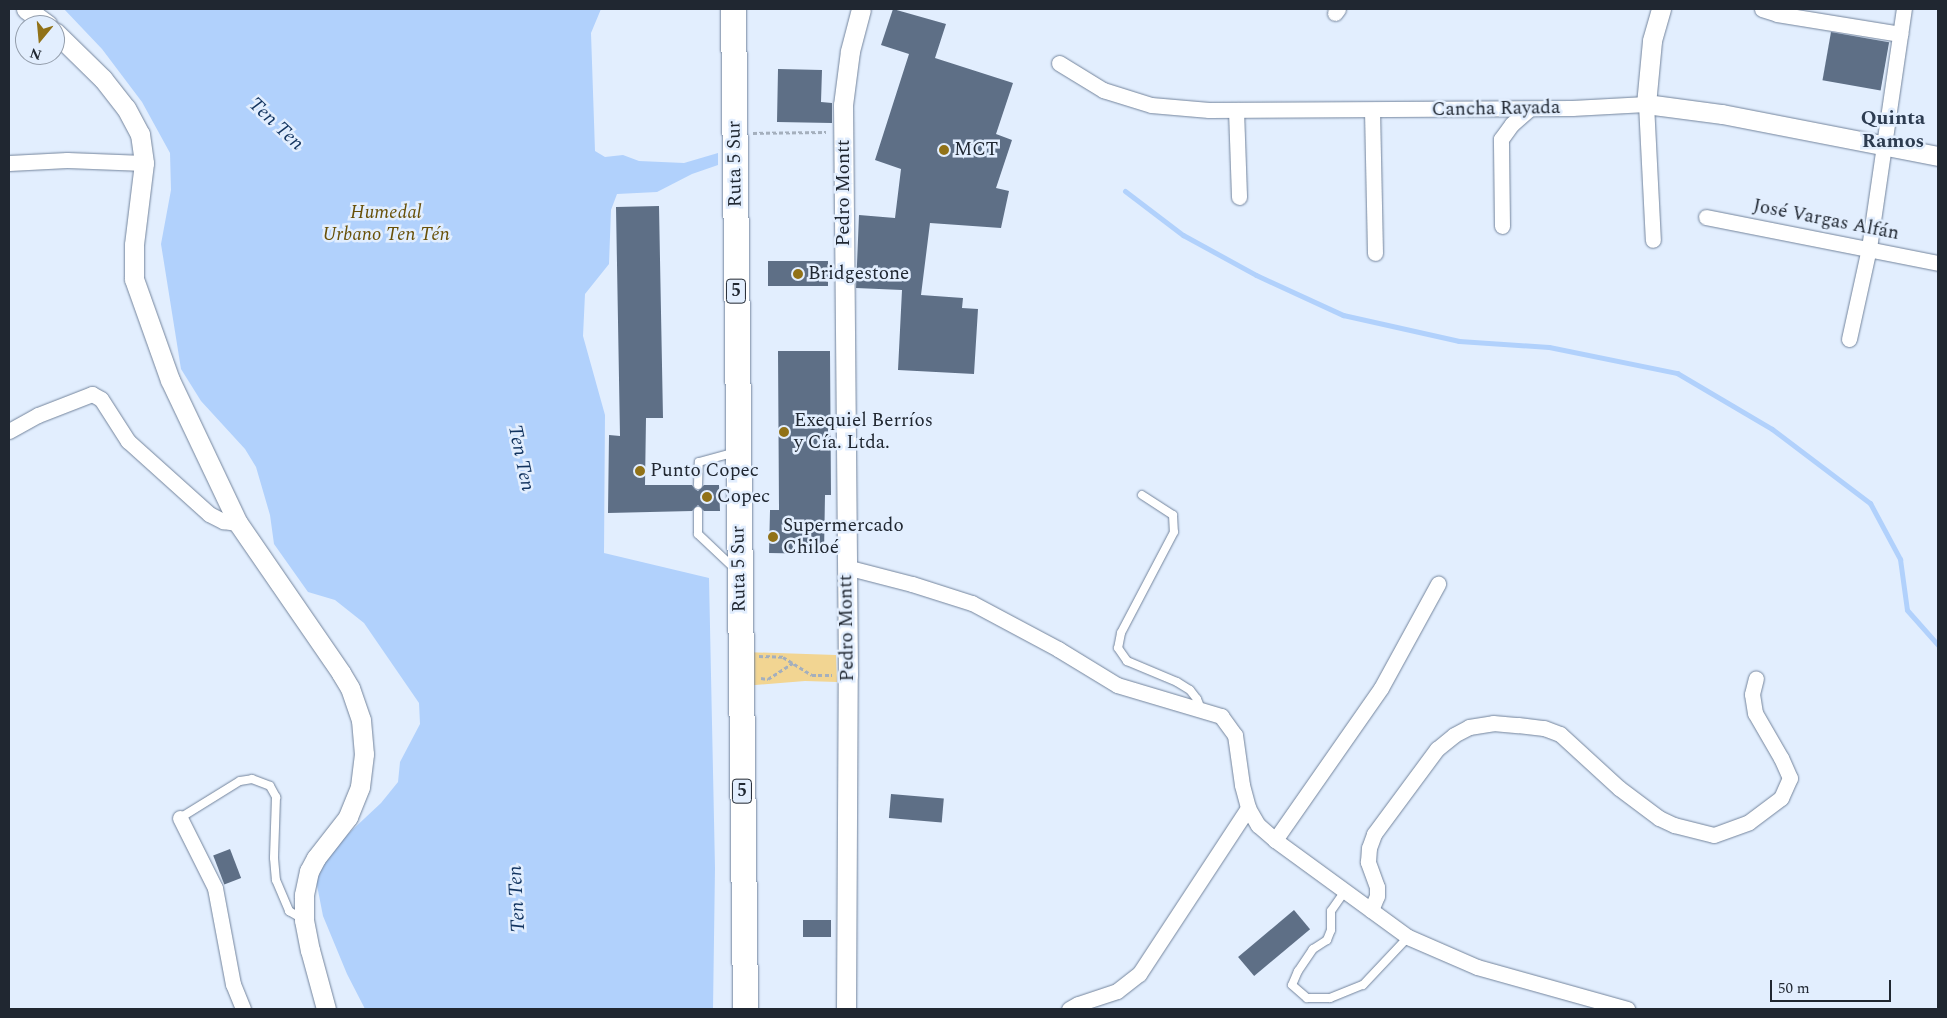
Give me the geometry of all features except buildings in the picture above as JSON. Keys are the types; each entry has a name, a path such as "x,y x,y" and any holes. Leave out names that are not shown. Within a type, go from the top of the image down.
{"highway":[{"name":"Ruta 5 Sur","path":"733,9 744,1009"}],"street":[{"name":"Pedro Montt","path":"846,1009 848,675 843,132 846,78 861,9"},
{"path":"1654,240 1646,104 1652,41 1661,9"},
{"path":"1762,9 1778,14 1900,34"},
{"path":"1849,339 1869,248 1904,9"},
{"path":"65,42 103,80 126,108 140,134 144,163 134,246 134,279 170,380 238,524 341,673 353,696 361,720 364,754 360,787 348,817 324,846 309,871 304,895 304,920 316,978 326,1009"},
{"name":"Cancha Rayada","path":"1059,63 1103,90 1151,105 1209,110 1372,110 1529,109 1646,104 1722,114 1938,156"},
{"path":"1502,226 1501,139 1512,124 1529,109"},
{"path":"1236,110 1239,197"},
{"path":"1372,110 1375,253"},
{"path":"9,163 67,160 144,163"},
{"name":"José Vargas Alfán","path":"1706,217 1938,263"},
{"path":"9,431 38,415 92,394 101,399 128,441 209,514 224,521 238,524"},
{"path":"846,567 912,584 972,603 1058,649 1117,684 1221,716 1236,734 1242,785 1248,808 1258,825 1275,840 1408,937 1477,967 1584,1004 1627,1009"},
{"path":"1275,840 1381,688 1438,584"},
{"path":"1371,910 1377,896 1368,862 1369,848 1374,834 1437,749 1454,735 1469,727 1493,723 1544,728 1560,734 1619,788 1659,818 1690,831 1714,835 1749,822 1781,798 1790,778 1781,758 1755,713 1752,694 1756,678"},
{"path":"1069,1009 1078,1004 1118,991 1139,974 1248,808"},
{"path":"180,818 215,888 233,984 243,1009"}],"lane":[{"path":"698,485 699,462 738,452"},
{"path":"1142,495 1173,516 1174,532 1118,638 1118,648 1127,661 1177,682 1190,690 1197,699 1201,709"},
{"path":"698,511 698,534 739,573"},
{"path":"180,818 240,781 252,779 270,786 276,797 274,858 276,880 288,911 297,918 304,920"},
{"path":"1345,891 1331,911 1331,930 1327,940 1313,949 1298,971 1292,985 1307,998 1330,998 1363,985 1408,937"}],"path":[{"path":"734,133 843,132"},
{"path":"740,665 783,657 812,676 848,675"},
{"path":"740,665 768,679 793,663"}],"shaded area":[{"path":"745,652 836,655 837,682 805,681 744,686"}],"water":[{"name":"Humedal Urbano Ten Tén","path":"64,9 601,9 591,33 595,151 605,157 623,155 639,161 684,163 718,153 718,165 692,174 657,192 617,194 611,210 609,264 585,294 583,336 605,415 604,553 709,578 715,868 713,1009 365,1009 347,974 323,916 315,875 333,848 381,803 398,782 400,762 420,724 419,703 364,623 335,600 308,592 274,544 270,515 256,467 245,449 201,401 181,369 161,244 171,190 170,153 142,102 102,49"}],"waterway":[{"path":"1125,191 1183,235 1256,275 1343,315 1459,341 1549,347 1677,373 1772,429 1870,503 1900,559 1907,610 1938,645"}],"place":[{"name":"MCT","path":"944,150"},
{"name":"Bridgestone","path":"798,274"},
{"name":"Exequiel Berríos y Cía. Ltda.","path":"784,432"},
{"name":"Punto Copec","path":"640,471"},
{"name":"Copec","path":"707,497"},
{"name":"Supermercado Chiloé","path":"773,537"}],"district":[{"name":"Quinta Ramos","path":"1893,130"}],"water label":[{"name":"Ten Ten","path":"276,124"},
{"name":"Ten Ten","path":"521,458"},
{"name":"Ten Ten","path":"517,899"}]}
